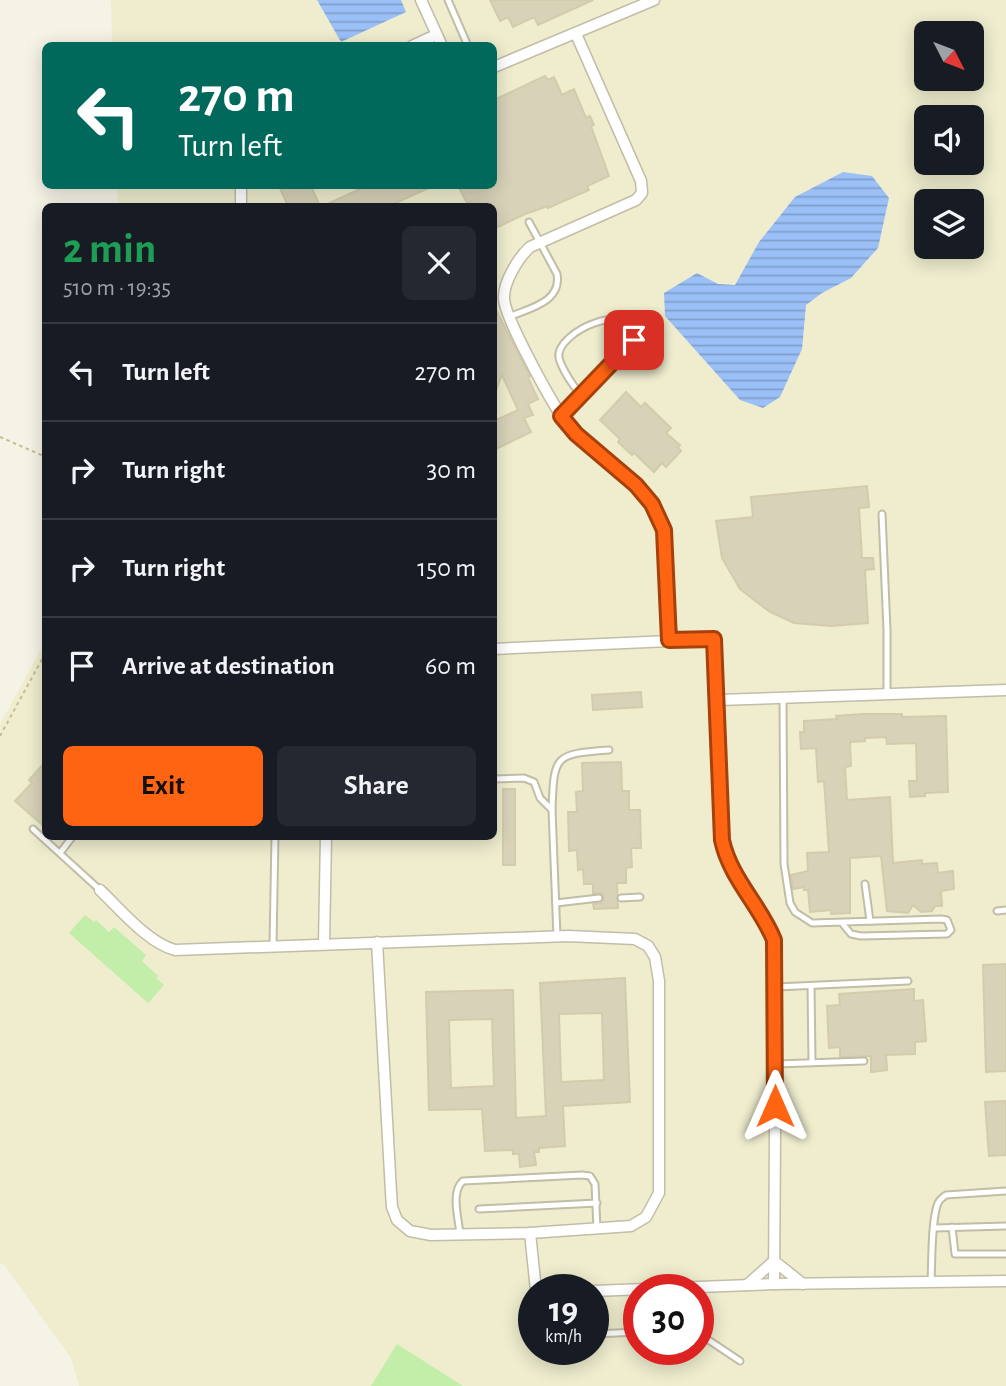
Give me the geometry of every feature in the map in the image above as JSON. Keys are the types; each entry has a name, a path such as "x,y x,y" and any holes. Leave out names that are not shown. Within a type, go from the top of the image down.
{"street":[{"path":"421,0 440,42"},
{"path":"497,66 654,0"},
{"path":"576,34 643,188 636,200 540,242 524,253 505,288 504,298 509,317 561,416 576,434 636,485 652,504 664,530 669,640"},
{"path":"421,42 436,35"},
{"path":"497,649 714,639 724,849 726,858 742,885 766,919 774,940 774,1284"},
{"path":"718,700 1006,690"},
{"path":"324,944 326,840"},
{"path":"100,891 151,938 174,950 273,945 324,944 377,942 557,937 635,939 648,946 654,957 659,981 659,1193 646,1217 631,1226 597,1229 430,1235 410,1231 397,1220 392,1207 377,942"},
{"path":"530,1233 534,1274"},
{"path":"774,1261 803,1284"},
{"path":"747,1285 774,1261"},
{"path":"609,1291 774,1284 1006,1281"}],"lane":[{"path":"447,0 466,42"},
{"path":"509,317 548,300 555,293 558,283 557,274 529,222"},
{"path":"561,416 581,396 634,340 635,331 629,323 607,318 572,335 561,345 559,357 581,396"},
{"path":"881,514 887,694"},
{"path":"783,699 784,864 790,903 795,912 812,923 870,921 942,919 947,920 951,930 947,934 861,936 851,934 842,922"},
{"path":"557,937 552,810 554,769 562,758 577,752 609,750"},
{"path":"497,779 524,778 534,782 540,799 552,810"},
{"path":"33,829 42,837"},
{"path":"45,840 100,891"},
{"path":"60,853 71,840"},
{"path":"273,945 275,840"},
{"path":"865,884 870,921"},
{"path":"621,898 640,897"},
{"path":"556,903 599,898"},
{"path":"997,911 1006,910"},
{"path":"776,987 908,982"},
{"path":"811,986 811,1062"},
{"path":"776,1064 864,1061"},
{"path":"460,1234 456,1192 463,1181 582,1175 590,1177 596,1184 597,1229"},
{"path":"931,1283 937,1204 946,1195 1006,1191"},
{"path":"479,1209 597,1203"},
{"path":"952,1227 955,1254 1006,1254"},
{"path":"935,1228 1006,1227"},
{"path":"714,1344 740,1361"}],"path":[{"path":"0,437 42,455"},
{"path":"0,736 42,660"}],"shaded area":[{"path":"111,0 1006,0 1006,1386 79,1386 71,1358 5,1266 0,1263 0,724 42,647 42,840 497,840 497,203 118,203 117,189 497,189 497,42 112,42"}],"green space":[{"path":"85,915 94,922 96,920 109,932 114,927 146,955 142,961 164,985 148,1003 69,933"},
{"path":"397,1344 463,1386 371,1386"}],"water":[{"path":"317,0 401,0 406,12 341,42"},
{"path":"843,172 872,176 889,198 878,248 851,278 806,305 802,349 780,397 763,408 740,400 665,316 664,293 697,273 718,284 735,285 759,242 795,197"}],"building":[{"path":"490,0 593,0 538,25 534,17 513,27 508,17 500,21"},
{"path":"545,76 548,80 554,77 562,95 574,89 586,118 590,116 594,125 591,126 609,176 587,186 589,190 497,228 497,203 467,203 460,189 497,189 497,99"},
{"path":"280,189 312,189 319,203 287,203"},
{"path":"426,189 396,203 330,203 358,190"},
{"path":"497,312 530,376 528,378 538,399 528,404 533,415 524,418 531,432 497,449 497,420 518,410 502,375 497,388"},
{"path":"626,392 641,407 645,403 671,428 666,433 680,445 678,447 681,451 666,467 662,463 654,472 618,442 620,439 600,420"},
{"path":"867,486 869,507 859,508 862,558 873,558 874,569 865,570 868,623 831,626 794,623 770,612 740,589 722,558 716,521 753,517 751,497"},
{"path":"641,692 642,707 593,710 592,695"},
{"path":"863,714 946,716 948,792 910,797 909,781 917,781 916,743 887,744 886,737 850,742 851,766 845,767 847,800 890,797 893,863 922,860 922,864 937,863 938,873 953,871 954,889 941,891 942,906 935,906 932,911 921,912 913,905 908,913 887,911 881,856 850,858 850,913 831,914 832,910 810,912 808,890 804,890 804,887 793,889 791,875 808,871 807,853 829,852 824,781 818,782 816,748 801,749 800,732 804,732 804,721"},
{"path":"621,762 622,791 629,791 629,810 640,810 641,848 631,848 632,867 626,868 626,883 617,883 618,908 594,909 593,904 602,903 604,897 600,893 593,893 593,884 584,884 583,869 578,870 577,850 569,851 568,812 577,812 576,792 583,791 582,763"},
{"path":"42,765 42,825 15,801 32,783 29,780"},
{"path":"503,789 515,789 515,865 503,865"},
{"path":"1006,964 1006,1071 986,1072 983,965"},
{"path":"625,978 630,1102 563,1106 565,1146 539,1148 539,1152 534,1152 536,1165 520,1167 519,1154 513,1154 513,1150 485,1151 482,1109 429,1110 426,992 513,990 516,1118 546,1116 540,983","holes":["602,1013 604,1080 561,1082 559,1014","492,1019 494,1086 451,1088 449,1020"]},
{"path":"914,989 914,1001 923,1000 926,1041 915,1042 915,1054 886,1055 887,1070 871,1072 871,1056 840,1057 840,1047 829,1048 827,1006 840,1005 839,994"},
{"path":"1006,1101 1006,1155 989,1156 985,1102"}],"route":[{"path":"634,340 561,416 576,434 636,485 652,504 664,530 669,640 714,639 722,785 722,840 726,858 766,919 774,940 775,1106"}]}
